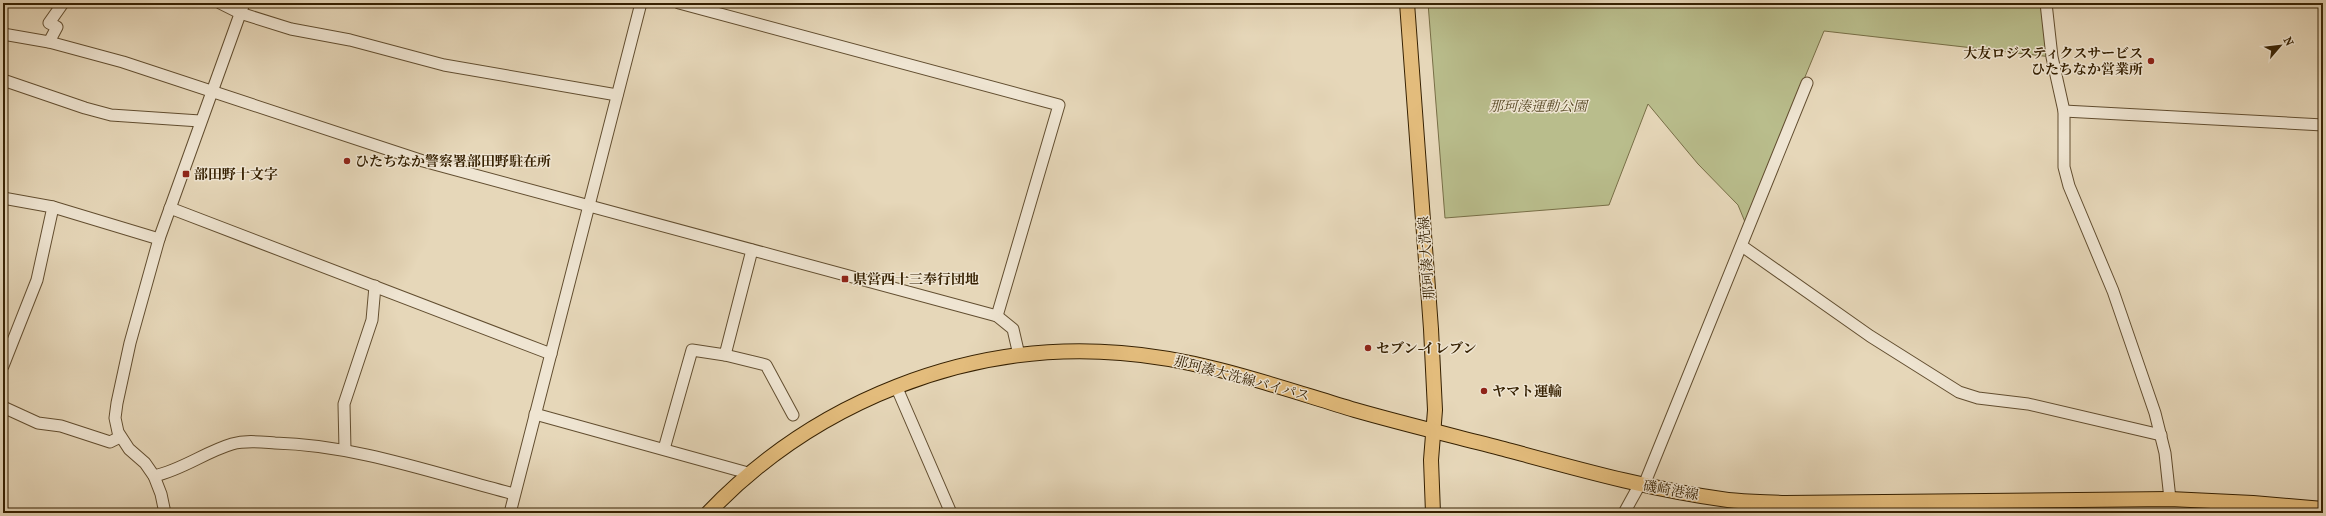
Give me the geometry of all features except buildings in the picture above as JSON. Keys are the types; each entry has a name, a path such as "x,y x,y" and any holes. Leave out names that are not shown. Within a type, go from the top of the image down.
{"main road":[{"name":"那珂湊大洗線","path":"1407,3 1431,329 1435,410 1431,481 1433,513"},
{"name":"那珂湊大洗線バイパス","path":"708,513 748,474 812,428 896,386 963,365 1018,355 1107,352 1177,359 1433,431"},
{"name":"磯崎港線","path":"1433,431 1642,485 1729,500 1785,503 2170,499 2253,503 2323,509"}],"street":[{"path":"49,42 57,27 49,23 63,3"},
{"path":"220,3 242,8 291,29 350,40 444,65 617,95"},
{"path":"510,513 641,3"},
{"path":"679,3 1058,105 997,316"},
{"path":"2046,3 2052,57 2064,111 2064,167 2069,186 2113,292 2161,436 2170,499"},
{"path":"165,513 161,494 154,476 120,437 115,418 117,403 130,343 159,239 200,121 242,8"},
{"path":"3,34 49,42 123,62 423,161 997,316 1013,329 1018,355"},
{"path":"3,80 85,108 111,115 200,121"},
{"path":"1624,513 1642,485 1742,246 1808,83"},
{"path":"2064,111 2323,125"},
{"path":"3,198 53,207 159,239"},
{"path":"3,366 37,280 53,207"},
{"path":"170,208 551,354"},
{"path":"1742,246 1877,340 1959,392 1978,398 2028,404 2161,436"},
{"path":"725,355 752,250"},
{"path":"346,450 344,404 372,320 375,286"},
{"path":"664,449 692,350 725,355 766,365 793,415"},
{"path":"896,386 951,513"},
{"path":"3,407 38,423 61,426 110,442 120,437"},
{"path":"535,414 664,449 748,474"},
{"path":"154,476 168,473 232,444 256,442 312,444 346,450 514,494"}],"green space":[{"name":"那珂湊運動公園","path":"1428,3 2046,3 2052,57 1824,31 1745,222 1738,205 1698,164 1648,104 1609,205 1445,218"}],"place":[{"name":"大友ロジスティクスサービス ひたちなか営業所","path":"2151,61"},
{"name":"ひたちなか警察署部田野駐在所","path":"347,161"},
{"name":"部田野十文字","path":"186,174"},
{"name":"県営西十三奉行団地","path":"845,279"},
{"name":"セブン-イレブン","path":"1368,348"},
{"name":"ヤマト運輸","path":"1484,391"}]}
